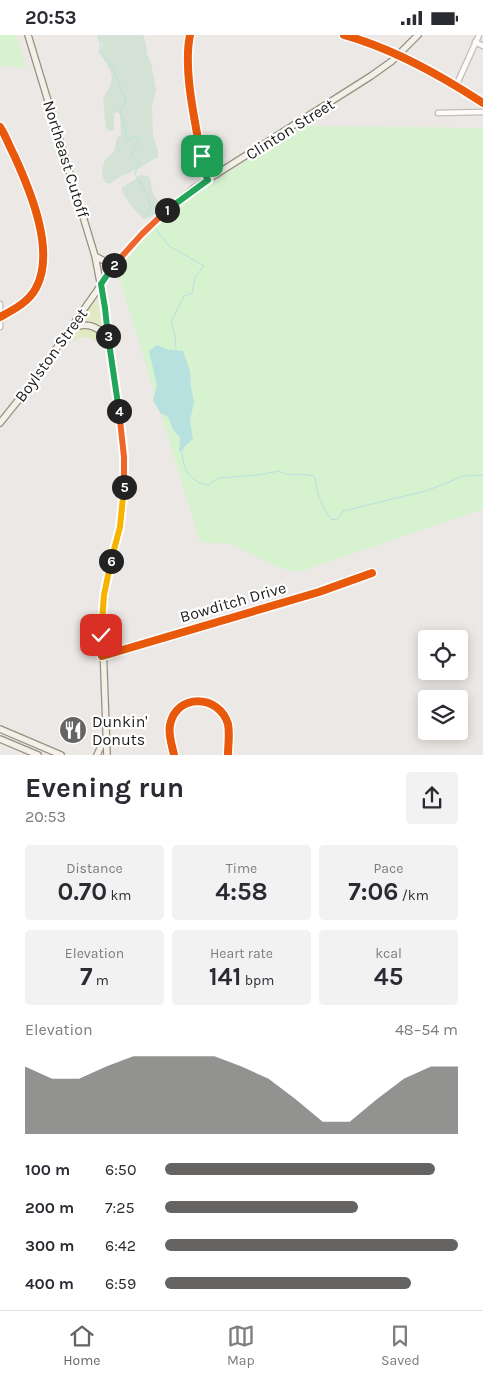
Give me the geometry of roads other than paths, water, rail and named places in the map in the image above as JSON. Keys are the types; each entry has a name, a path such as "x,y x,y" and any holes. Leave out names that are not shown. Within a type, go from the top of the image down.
{"main road":[{"name":"Northeast Cutoff","path":"28,35 95,256 105,308 122,434 124,488 120,527 104,595 102,617 107,755"},
{"name":"Clinton Street","path":"118,261 153,222 194,189 350,91 392,61 418,35"},
{"path":"95,256 106,263 118,261"},
{"name":"Boylston Street","path":"0,422 29,387 118,261"},
{"path":"70,328 90,325 97,327 108,338"},
{"path":"0,729 61,755"},
{"path":"97,755 106,736"},
{"path":"0,739 38,755"}],"street":[{"path":"190,35 188,69 204,173 208,180"},
{"path":"344,35 398,55 429,70 483,103"},
{"path":"456,86 479,35"},
{"path":"475,42 483,46"},
{"path":"438,113 483,112"},
{"path":"0,127 29,191 38,222 43,253 41,279 34,292 28,299 0,317"},
{"path":"200,144 216,175"},
{"path":"0,304 0,327"},
{"name":"Bowditch Drive","path":"102,656 319,592 372,573"},
{"path":"174,755 169,732 171,719 182,705 193,700 200,700 212,705 225,719 228,733 228,755"},
{"path":"30,753 33,743"}],"water":[{"path":"157,345 166,349 183,351 190,371 194,402 190,421 193,439 185,446 182,452 179,451 180,437 174,431 169,418 161,414 153,400 157,386 149,351"}],"waterway":[{"path":"98,35 101,46 99,52 113,68 126,101 119,112 123,119 127,140 137,136 139,141 131,155 139,162 135,174 147,195 151,208 147,215"},
{"path":"156,229 169,246 204,266 195,277 192,293 184,296 171,322 176,349"},
{"path":"182,452 186,470 192,478 208,485 218,478 258,475 279,471 288,474 311,475 315,477 320,500 332,520 338,519 343,511 426,491 464,476 483,475"}],"place":[{"name":"Dunkin' Donuts","path":"73,730"}]}
